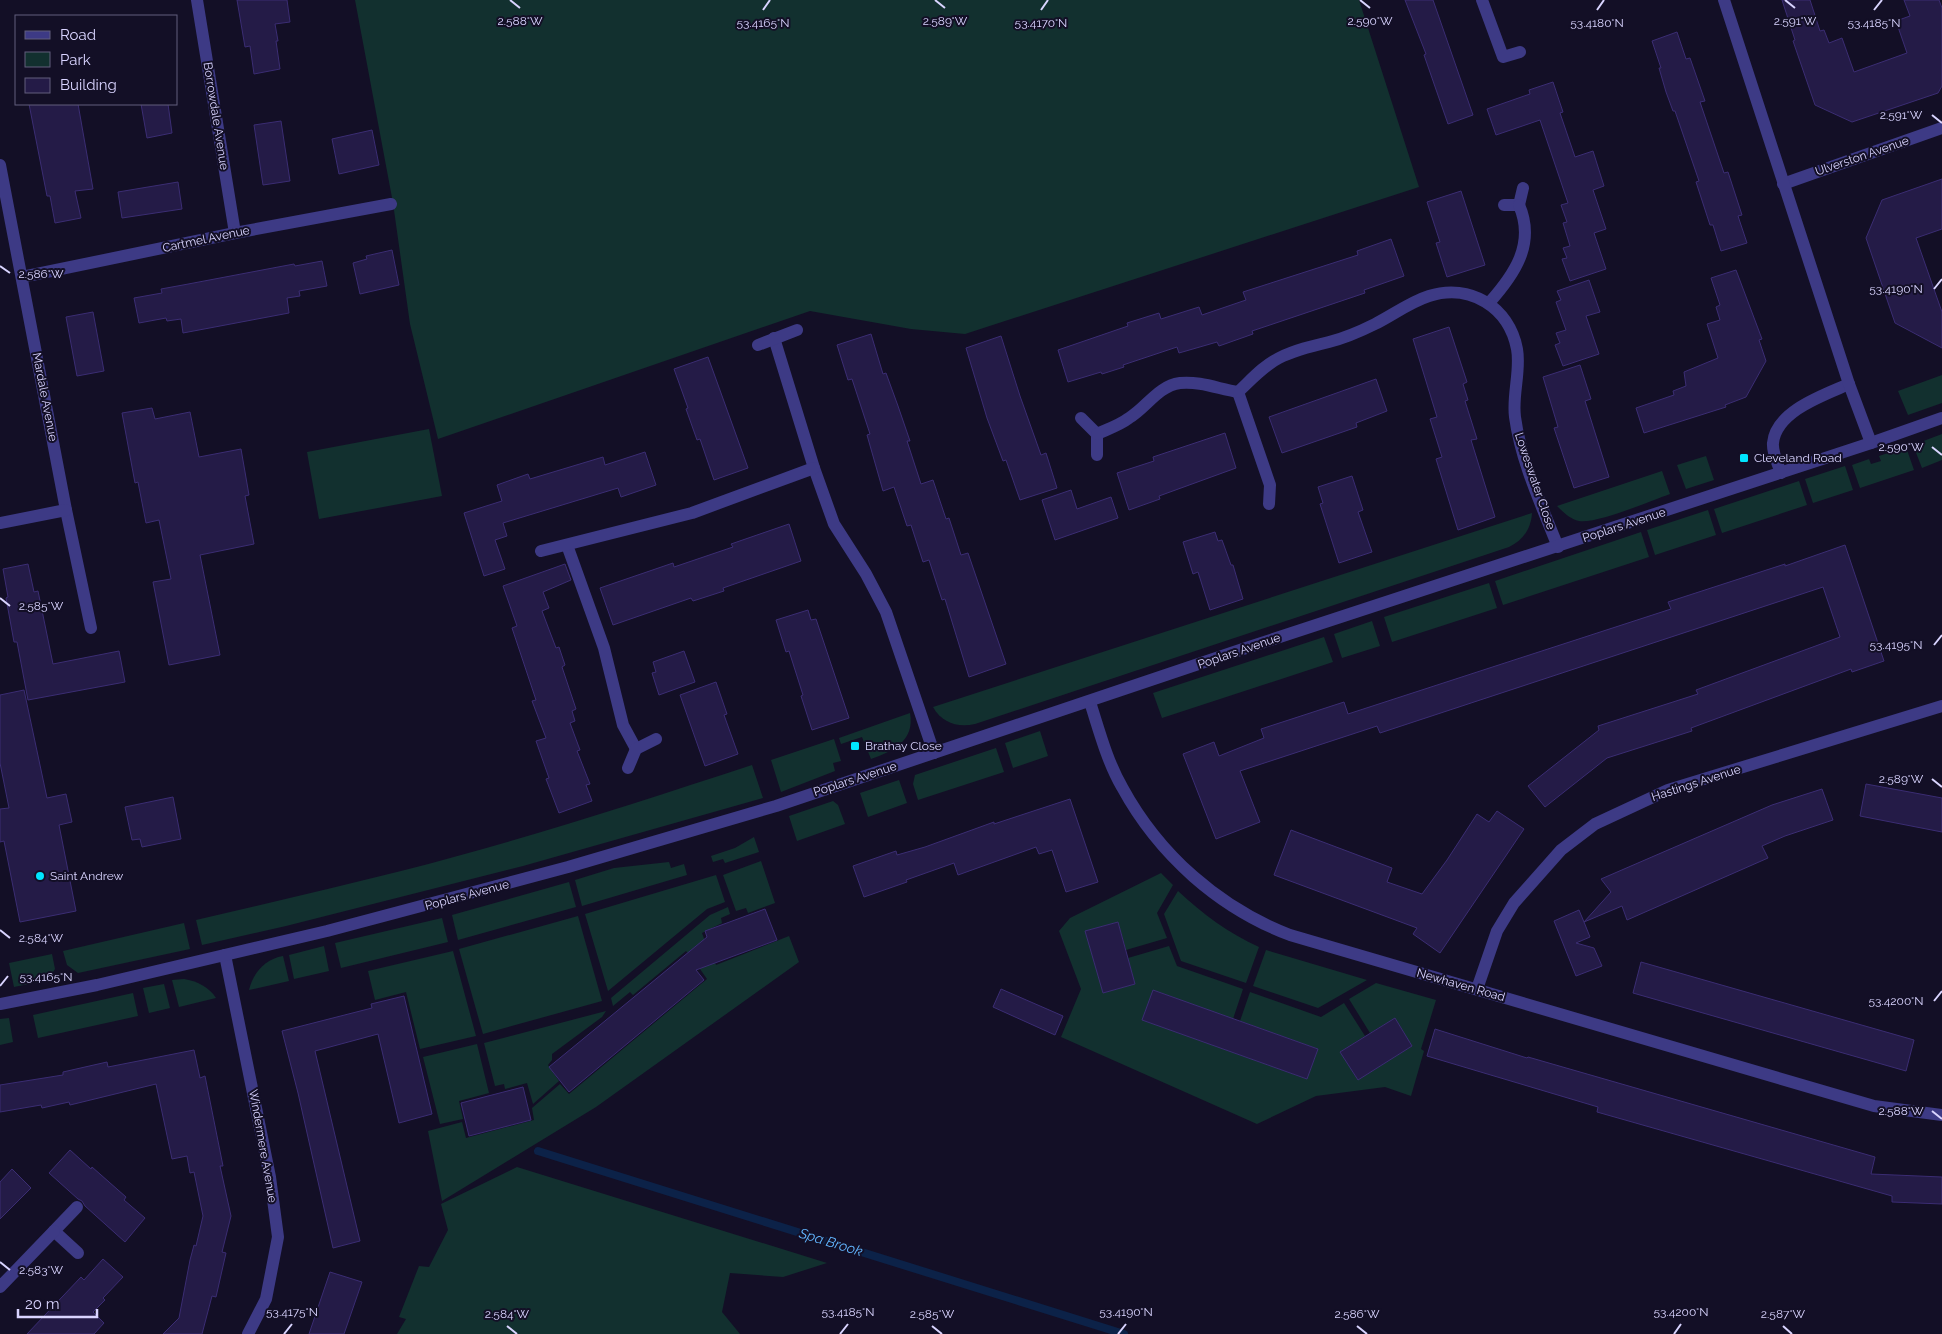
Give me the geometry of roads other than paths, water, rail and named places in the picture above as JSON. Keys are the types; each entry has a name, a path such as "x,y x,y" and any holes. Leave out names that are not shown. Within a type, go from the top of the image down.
{"street":[{"name":"Borrowdale Avenue","path":"196,0 235,233"},
{"path":"1482,0 1503,57 1520,52"},
{"path":"1724,0 1849,384 1871,443"},
{"name":"Ulverston Avenue","path":"1783,184 1942,128"},
{"name":"Mardale Avenue","path":"0,165 66,510 91,628"},
{"path":"1488,303 1501,289 1519,261 1527,229 1520,204 1523,188"},
{"name":"Cartmel Avenue","path":"22,277 235,233 391,204"},
{"path":"1504,205 1520,204"},
{"name":"Loweswater Close","path":"1238,392 1276,359 1289,353 1355,334 1430,295 1460,292 1474,295 1488,303 1507,323 1513,335 1518,351 1514,400 1517,426 1528,466 1558,547"},
{"path":"758,344 797,330"},
{"path":"774,338 814,468 834,524 866,574 886,612 934,753"},
{"path":"1098,434 1128,419 1157,393 1173,385 1192,383 1238,392 1270,485 1269,504"},
{"path":"1781,473 1772,445 1774,436 1779,428 1802,405 1849,384"},
{"path":"1081,418 1098,434 1097,456"},
{"name":"Poplars Avenue","path":"0,1004 97,985 337,929 568,867 776,806 1240,650 1558,547 1942,418"},
{"path":"541,552 692,513 814,468"},
{"path":"0,524 66,510"},
{"path":"567,545 604,648 623,725 636,749"},
{"name":"Newhaven Road","path":"1090,702 1113,769 1132,804 1175,859 1217,896 1252,919 1290,935 1874,1106 1942,1115"},
{"name":"Hastings Avenue","path":"1477,989 1497,931 1514,903 1561,850 1595,824 1668,790 1942,706"},
{"path":"628,768 636,749 656,739"},
{"name":"Windermere Avenue","path":"225,955 270,1177 278,1237 266,1299 248,1334"},
{"path":"0,1287 77,1207"},
{"path":"54,1231 78,1253"}],"waterway":[{"name":"Spa Brook","path":"538,1151 1124,1334"}],"place":[{"name":"Cleveland Road","path":"1744,458"},
{"name":"Brathay Close","path":"855,746"},
{"name":"Saint Andrew","path":"40,876"}]}
